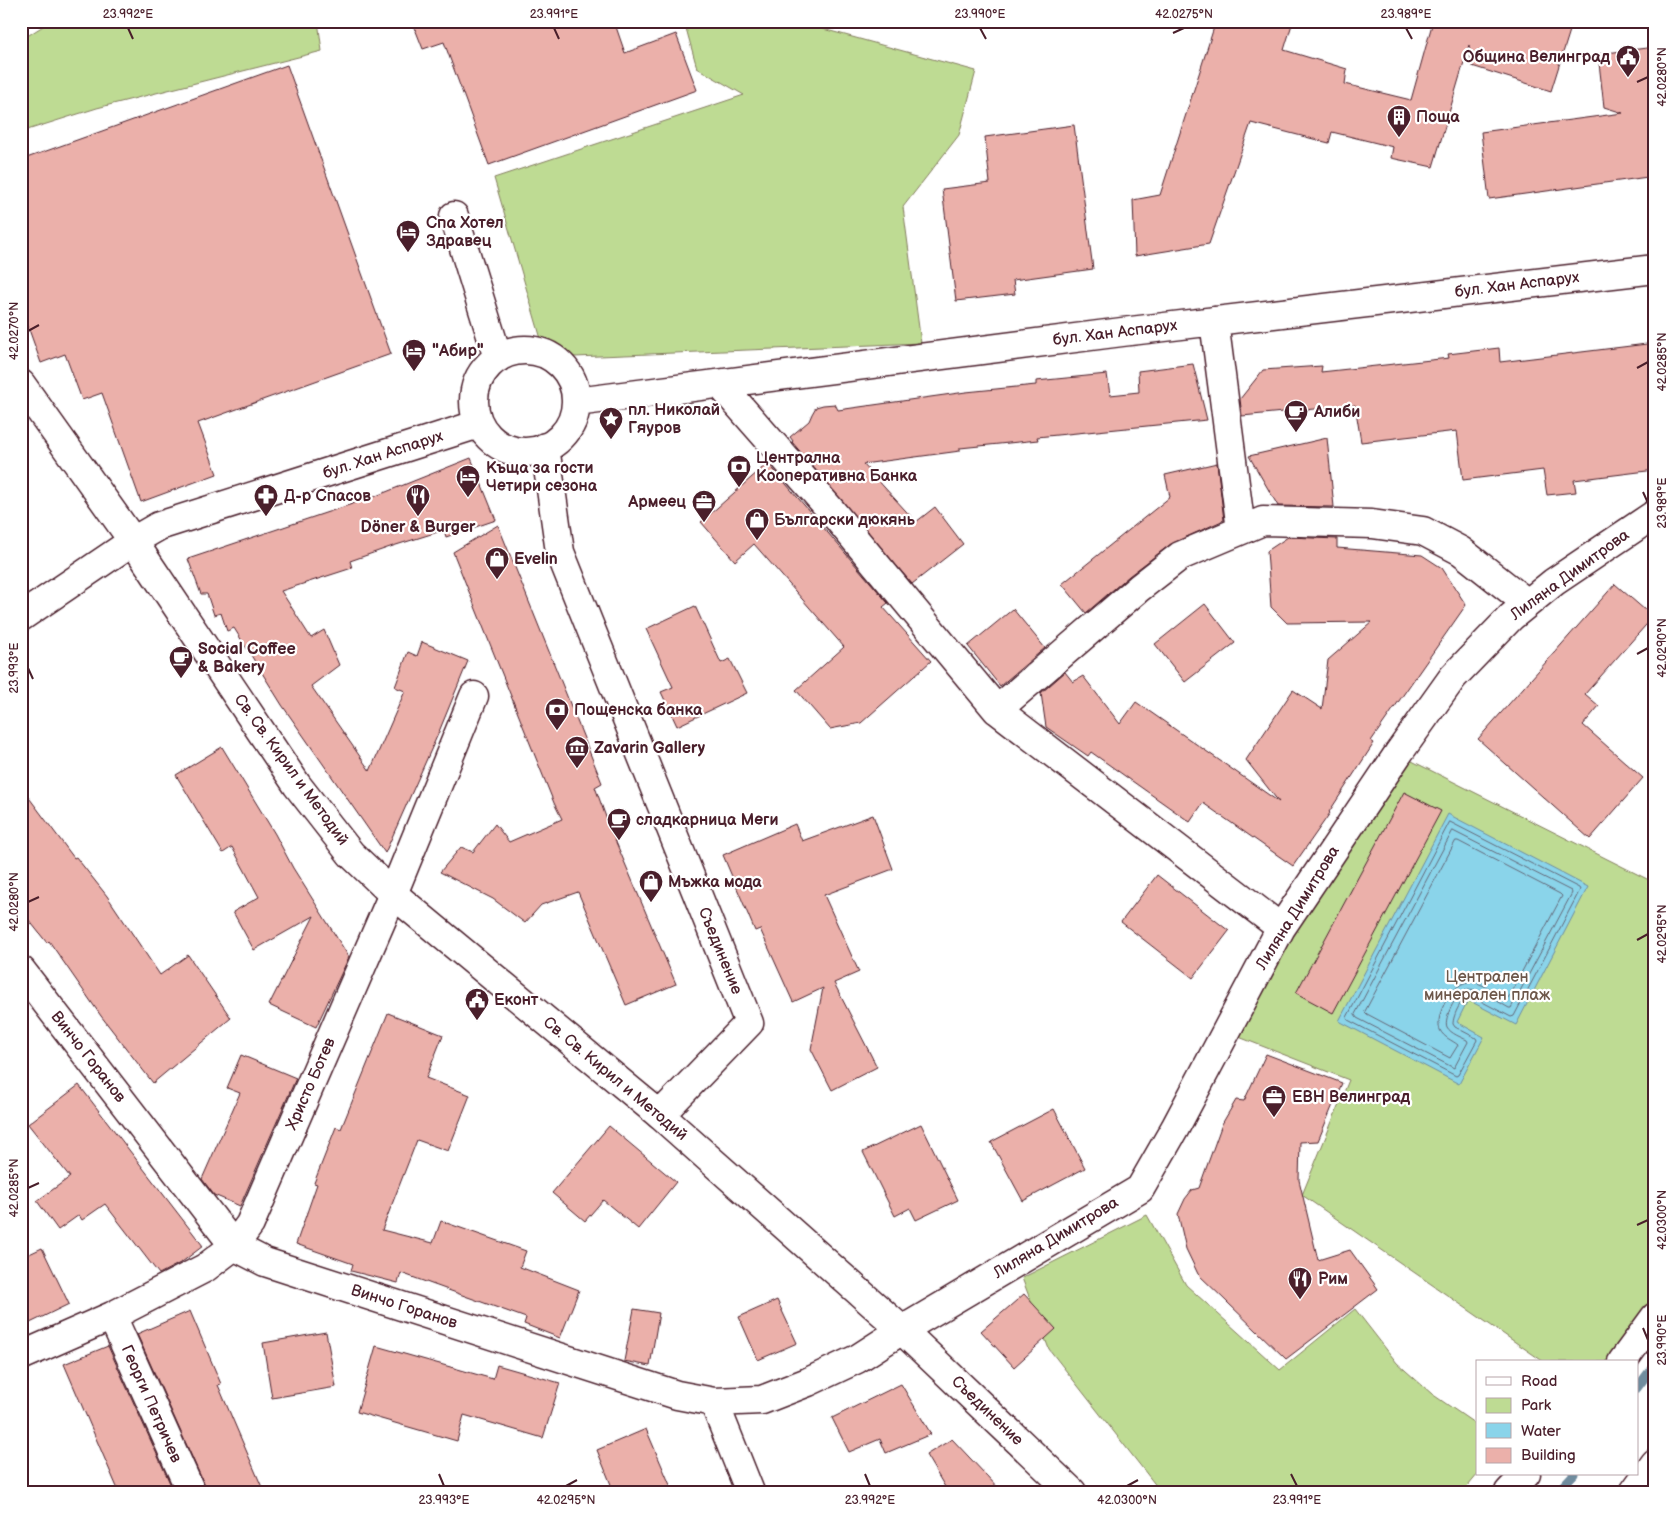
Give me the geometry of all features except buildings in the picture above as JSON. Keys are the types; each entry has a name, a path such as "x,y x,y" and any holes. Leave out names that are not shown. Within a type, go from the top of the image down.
{"street":[{"path":"454,216 498,358"},
{"name":"бул. Хан Аспарух","path":"576,402 1214,321 1655,269"},
{"path":"1214,321 1241,530"},
{"path":"528,350 543,353 557,361 567,372 574,387 576,402 573,416 567,429 557,440 545,447 530,451 515,451 501,446 488,437 479,424 474,407 473,393 478,380 486,368 498,358 512,351 528,350"},
{"name":"Св. Св. Кирил и Методий","path":"21,384 134,541 297,785 351,854 393,894 660,1115 902,1330"},
{"path":"720,384 829,508 996,710 1281,928"},
{"name":"бул. Хан Аспарух","path":"21,617 159,526 479,424"},
{"name":"Съединение","path":"545,447 560,552 749,1024 660,1115"},
{"name":"Лиляна Димитрова","path":"902,1330 1140,1189 1175,1128 1281,928 1398,754 1453,677 1511,617 1554,582 1655,514"},
{"path":"996,710 1138,588 1180,556 1263,521 1372,524 1423,531 1461,550 1528,604"},
{"name":"Христо Ботев","path":"21,1356 112,1316 205,1268 234,1246 250,1224 393,894 474,696"},
{"name":"Винчо Горанов","path":"21,970 234,1246 265,1262 677,1395 714,1402 762,1400 789,1390 856,1359 902,1330"},
{"name":"Георги Петричев","path":"112,1316 191,1492"},
{"path":"1623,1360 1655,1317"},
{"name":"Съединение","path":"902,1330 1072,1492"},
{"path":"714,1402 750,1492"},
{"path":"1634,1492 1655,1463"},
{"path":"1509,1492 1524,1476"}],"green space":[{"path":"51,21 318,21 322,51 97,108 21,132 21,40"},
{"path":"684,21 794,21 976,71 959,135 903,207 921,343 575,357 541,339 494,178 744,95 697,68"},
{"name":"Централен минерален плаж","path":"1398,754 1655,883 1655,1306 1619,1360 1541,1360 1302,1195 1349,1080 1226,1032"},
{"path":"1147,1215 1186,1285 1280,1370 1355,1309 1397,1363 1432,1394 1476,1424 1476,1476 1463,1492 1161,1492 1049,1349 1022,1278"}],"water":[{"path":"1448,814 1588,887 1516,1025 1468,1000 1457,1022 1484,1037 1459,1084 1339,1021"}],"waterway":[{"path":"1638,1387 1655,1364"},
{"path":"1557,1492 1572,1476"}],"place":[{"name":"Община Велинград","path":"1628,78"},
{"name":"Поща","path":"1399,138"},
{"name":"Спа Хотел Здравец","path":"408,253"},
{"name":"\"Абир\"","path":"414,372"},
{"name":"Алиби","path":"1296,433"},
{"name":"пл. Николай Гяуров","path":"611,440"},
{"name":"Централна Кооперативна Банка","path":"739,488"},
{"name":"Къща за гости Четири сезона","path":"468,498"},
{"name":"Д-р Спасов","path":"266,517"},
{"name":"Döner & Burger","path":"418,517"},
{"name":"Армеец","path":"704,523"},
{"name":"Български дюкянь","path":"757,541"},
{"name":"Evelin","path":"497,580"},
{"name":"Social Coffee & Bakery","path":"181,679"},
{"name":"Пощенска банка","path":"557,731"},
{"name":"Zavarin Gallery","path":"577,769"},
{"name":"сладкарница Меги","path":"619,841"},
{"name":"Мъжка мода","path":"651,903"},
{"name":"Еконт","path":"477,1021"},
{"name":"ЕВН Велинград","path":"1274,1118"},
{"name":"Рим","path":"1300,1300"}]}
